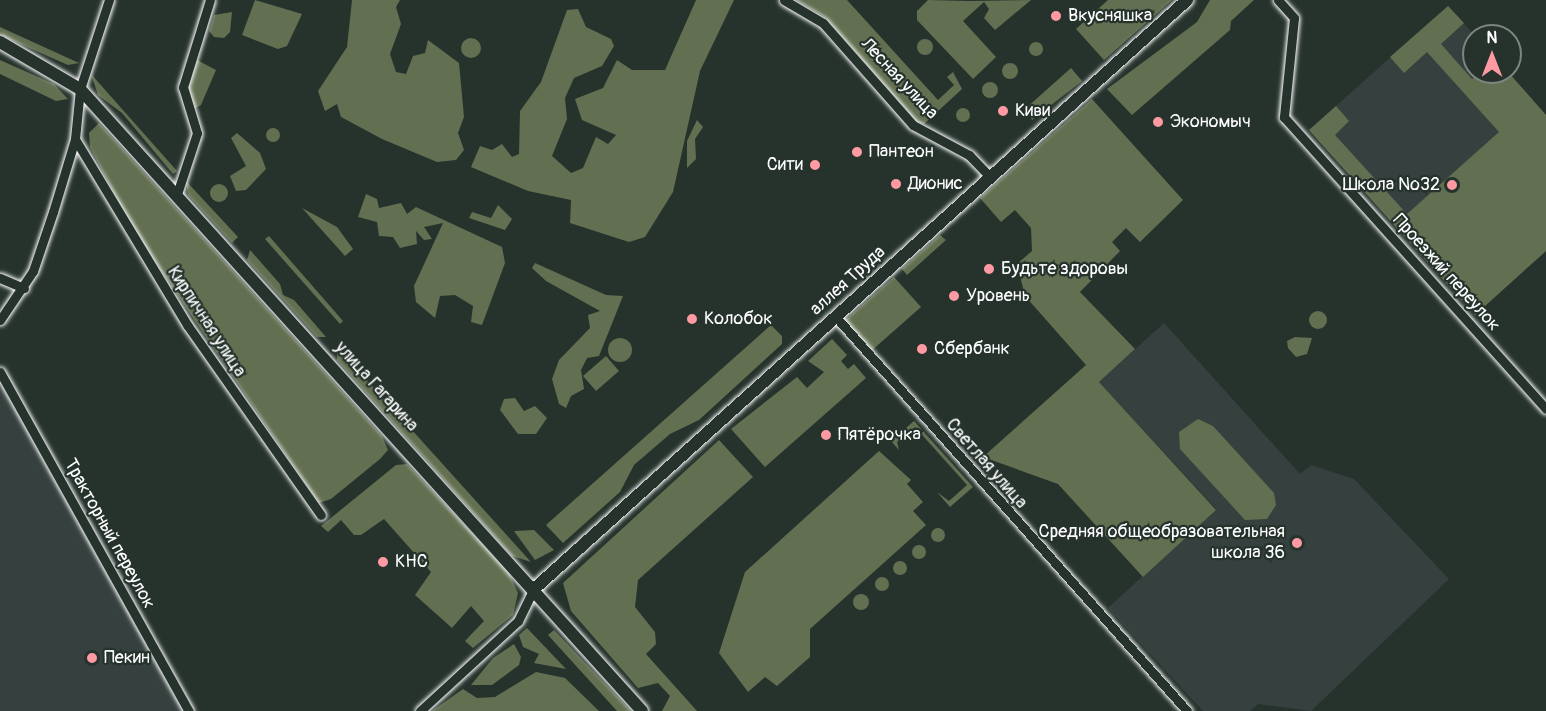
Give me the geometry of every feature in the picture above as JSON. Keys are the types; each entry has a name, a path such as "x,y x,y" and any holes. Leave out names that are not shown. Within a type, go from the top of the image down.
{"street":[{"path":"0,320 24,288 75,139 80,89 108,0"},
{"path":"177,194 197,133 183,87 210,0"},
{"name":"Лесная улица","path":"784,0 823,23 913,125 969,155 990,177"},
{"name":"аллея Труда","path":"533,590 1187,0"},
{"name":"Проезжий переулок","path":"1278,0 1294,18 1284,117 1546,409"},
{"path":"0,42 80,89"},
{"name":"улица Гагарина","path":"80,89 642,711"},
{"name":"Кирпичная улица","path":"75,139 188,326 321,515"},
{"path":"0,278 24,288"},
{"name":"Светлая улица","path":"835,316 1187,711"},
{"name":"Тракторный переулок","path":"0,372 189,711"},
{"path":"420,711 518,621 533,590"}],"shaded area":[{"name":"Школа №32","path":"1448,6 1464,24 1462,24 1462,84 1519,84 1546,115 1546,251 1475,315 1309,130"},
{"name":"Средняя общеобразовательная школа 36","path":"1164,323 1300,474 1311,465 1354,479 1449,579 1311,711 1258,704 1250,711 1203,711 1108,608 1216,509 1099,382"},
{"path":"0,372 189,711 0,711"}],"green space":[{"path":"255,0 302,14 287,46 278,49 242,35"},
{"path":"352,0 400,0 396,7 401,24 390,54 396,72 406,74 413,56 425,53 428,40 459,63 464,117 458,133 464,150 456,160 437,162 382,139 341,117 337,104 325,111 318,91 347,47"},
{"path":"696,0 734,0 700,71 673,192 645,237 629,242 570,223 571,200 528,191 471,167 480,146 492,150 502,144 512,157 519,154 520,111 541,82 567,10 578,9 586,27 611,39 614,46 602,66 574,78 565,98 567,119 552,156 571,173 583,168 596,137 608,144 616,135 582,120 575,99 603,88 617,60 632,70 665,70"},
{"path":"796,0 847,0 938,100 954,85 947,77 953,72 962,89 924,124 918,123 825,17"},
{"path":"928,0 1031,0 995,30 984,18 989,9 984,2 963,21 996,57 973,79 917,20 917,11"},
{"path":"1108,0 1172,0 1104,60 1076,29"},
{"path":"1210,0 1254,0 1231,21 1230,30 1132,115 1107,89 1197,22"},
{"name":"Школа №32","path":"1448,6 1464,23 1441,44 1462,68 1462,84 1519,84 1546,115 1546,251 1475,315 1309,130 1336,106 1349,121 1335,135 1407,214 1499,132 1427,52 1404,73 1390,57"},
{"path":"232,12 230,32 224,38 214,37 209,31 214,15"},
{"path":"0,27 79,63 68,65 0,35"},
{"path":"471,38 478,41 481,48 478,55 471,58 464,55 461,48 464,41"},
{"path":"925,39 931,41 933,47 931,53 925,55 919,53 917,47 919,41"},
{"path":"1033,42 1039,42 1043,49 1039,56 1033,56 1029,52 1029,46"},
{"path":"0,60 54,84 68,99 56,101 0,74"},
{"path":"197,60 216,70 201,105 194,109 187,93"},
{"path":"1010,63 1016,65 1018,71 1016,77 1010,79 1004,77 1002,71 1004,65"},
{"path":"1071,68 1082,81 1032,120 1025,109"},
{"path":"91,74 177,171 173,174 122,113 98,95"},
{"path":"987,82 993,82 998,90 996,96 987,98 982,93 982,87"},
{"path":"1092,99 1183,200 1140,242 1126,228 1112,242 1120,251 1080,292 1135,349 1099,382 1216,510 1143,577 1058,484 983,457 1086,365 1025,296 1017,264 1032,251 1031,228 1015,210 1001,222 980,198"},
{"path":"960,108 966,108 970,115 966,122 960,122 956,118 956,112"},
{"path":"697,120 703,127 695,139 696,159 687,168 687,141"},
{"path":"99,123 382,436 388,450 331,499 319,503 132,228 90,147 89,133"},
{"path":"270,128 276,128 280,135 276,142 270,142 266,138 266,132"},
{"path":"237,133 260,153 266,169 246,190 236,191 230,176 246,166 231,138"},
{"path":"186,181 238,237 232,243 188,195"},
{"path":"215,184 223,184 228,189 226,200 215,202 210,197 210,189"},
{"path":"366,194 377,199 379,208 401,203 407,214 416,207 502,247 505,263 482,325 471,322 473,306 455,295 440,296 435,318 416,302 414,286 443,223 424,227 432,239 424,240 416,231 417,244 400,248 393,237 379,236 377,222 358,217"},
{"path":"498,205 512,219 505,230 469,218 472,212 491,218"},
{"path":"302,208 337,227 353,249 345,256"},
{"path":"940,235 946,240 907,275 902,269"},
{"path":"269,236 343,321 340,324 265,239"},
{"path":"250,250 280,284 283,295 294,300 326,337 317,337 247,260"},
{"path":"535,263 606,295 623,296 599,356 587,358 581,370 584,389 571,396 566,408 559,404 552,379 559,360 590,328 588,315 600,311 546,281 532,268"},
{"path":"894,277 921,307 870,352 843,322"},
{"path":"1318,311 1324,314 1327,320 1324,326 1318,329 1312,326 1309,320 1312,314"},
{"path":"771,325 782,336 782,344 699,420 670,434 634,465 620,492 563,543 546,525"},
{"path":"1295,337 1312,338 1307,354 1296,357 1288,348 1287,341"},
{"path":"620,338 625,339 631,345 631,355 625,361 620,362 615,361 609,355 608,350 609,345 615,339"},
{"path":"832,339 847,355 841,361 848,369 854,364 866,378 765,467 731,429 797,377 807,388 824,372 808,361"},
{"path":"337,347 531,562 512,556 337,360"},
{"path":"606,356 619,371 596,391 583,376"},
{"path":"515,398 524,411 535,406 547,418 536,434 518,434 500,410 504,399"},
{"path":"1198,419 1213,426 1274,493 1276,505 1267,519 1245,520 1180,449 1179,432"},
{"path":"914,421 973,487 950,507 937,492 949,501 967,485 915,427 897,442 899,450 891,441"},
{"path":"719,440 753,477 638,580 635,607 655,632 656,644 646,654 697,711 662,711 670,696 658,683 638,688 571,611 563,583"},
{"path":"879,451 911,480 907,484 923,502 913,511 926,525 810,629 810,657 777,686 765,677 748,692 719,653 745,572"},
{"path":"407,464 509,573 518,593 513,615 473,648 465,641 484,621 471,606 452,628 415,595 431,572 384,519 361,535 354,535 341,520 328,532 321,526 396,465"},
{"path":"938,528 943,530 945,535 943,540 938,542 933,540 931,535 933,530"},
{"path":"534,530 554,550 535,560 514,531"},
{"path":"919,545 924,547 926,552 924,557 919,559 914,557 912,552 914,547"},
{"path":"900,561 905,563 907,568 905,573 900,575 895,573 893,568 895,563"},
{"path":"879,577 885,577 889,584 885,591 879,591 875,587 875,581"},
{"path":"861,594 867,596 869,602 867,608 861,610 855,608 853,602 855,596"},
{"path":"527,628 566,669 534,663 539,654 523,647 519,635"},
{"path":"554,630 631,711 617,711 548,635"},
{"path":"514,644 521,657 519,665 492,685 471,685 493,658"},
{"path":"536,672 565,678 599,711 432,711 463,689 477,698 495,697"}],"place":[{"name":"Вкусняшка","path":"1056,16"},
{"name":"Киви","path":"1003,111"},
{"name":"Экономыч","path":"1158,122"},
{"name":"Пантеон","path":"857,152"},
{"name":"Сити","path":"815,165"},
{"name":"Дионис","path":"896,184"},
{"name":"Школа №32","path":"1452,185"},
{"name":"Будьте здоровы","path":"989,269"},
{"name":"Уровень","path":"954,296"},
{"name":"Колобок","path":"692,319"},
{"name":"Сбербанк","path":"922,349"},
{"name":"Пятёрочка","path":"826,435"},
{"name":"Средняя общеобразовательная школа 36","path":"1297,543"},
{"name":"КНС","path":"383,562"},
{"name":"Пекин","path":"92,658"}]}
